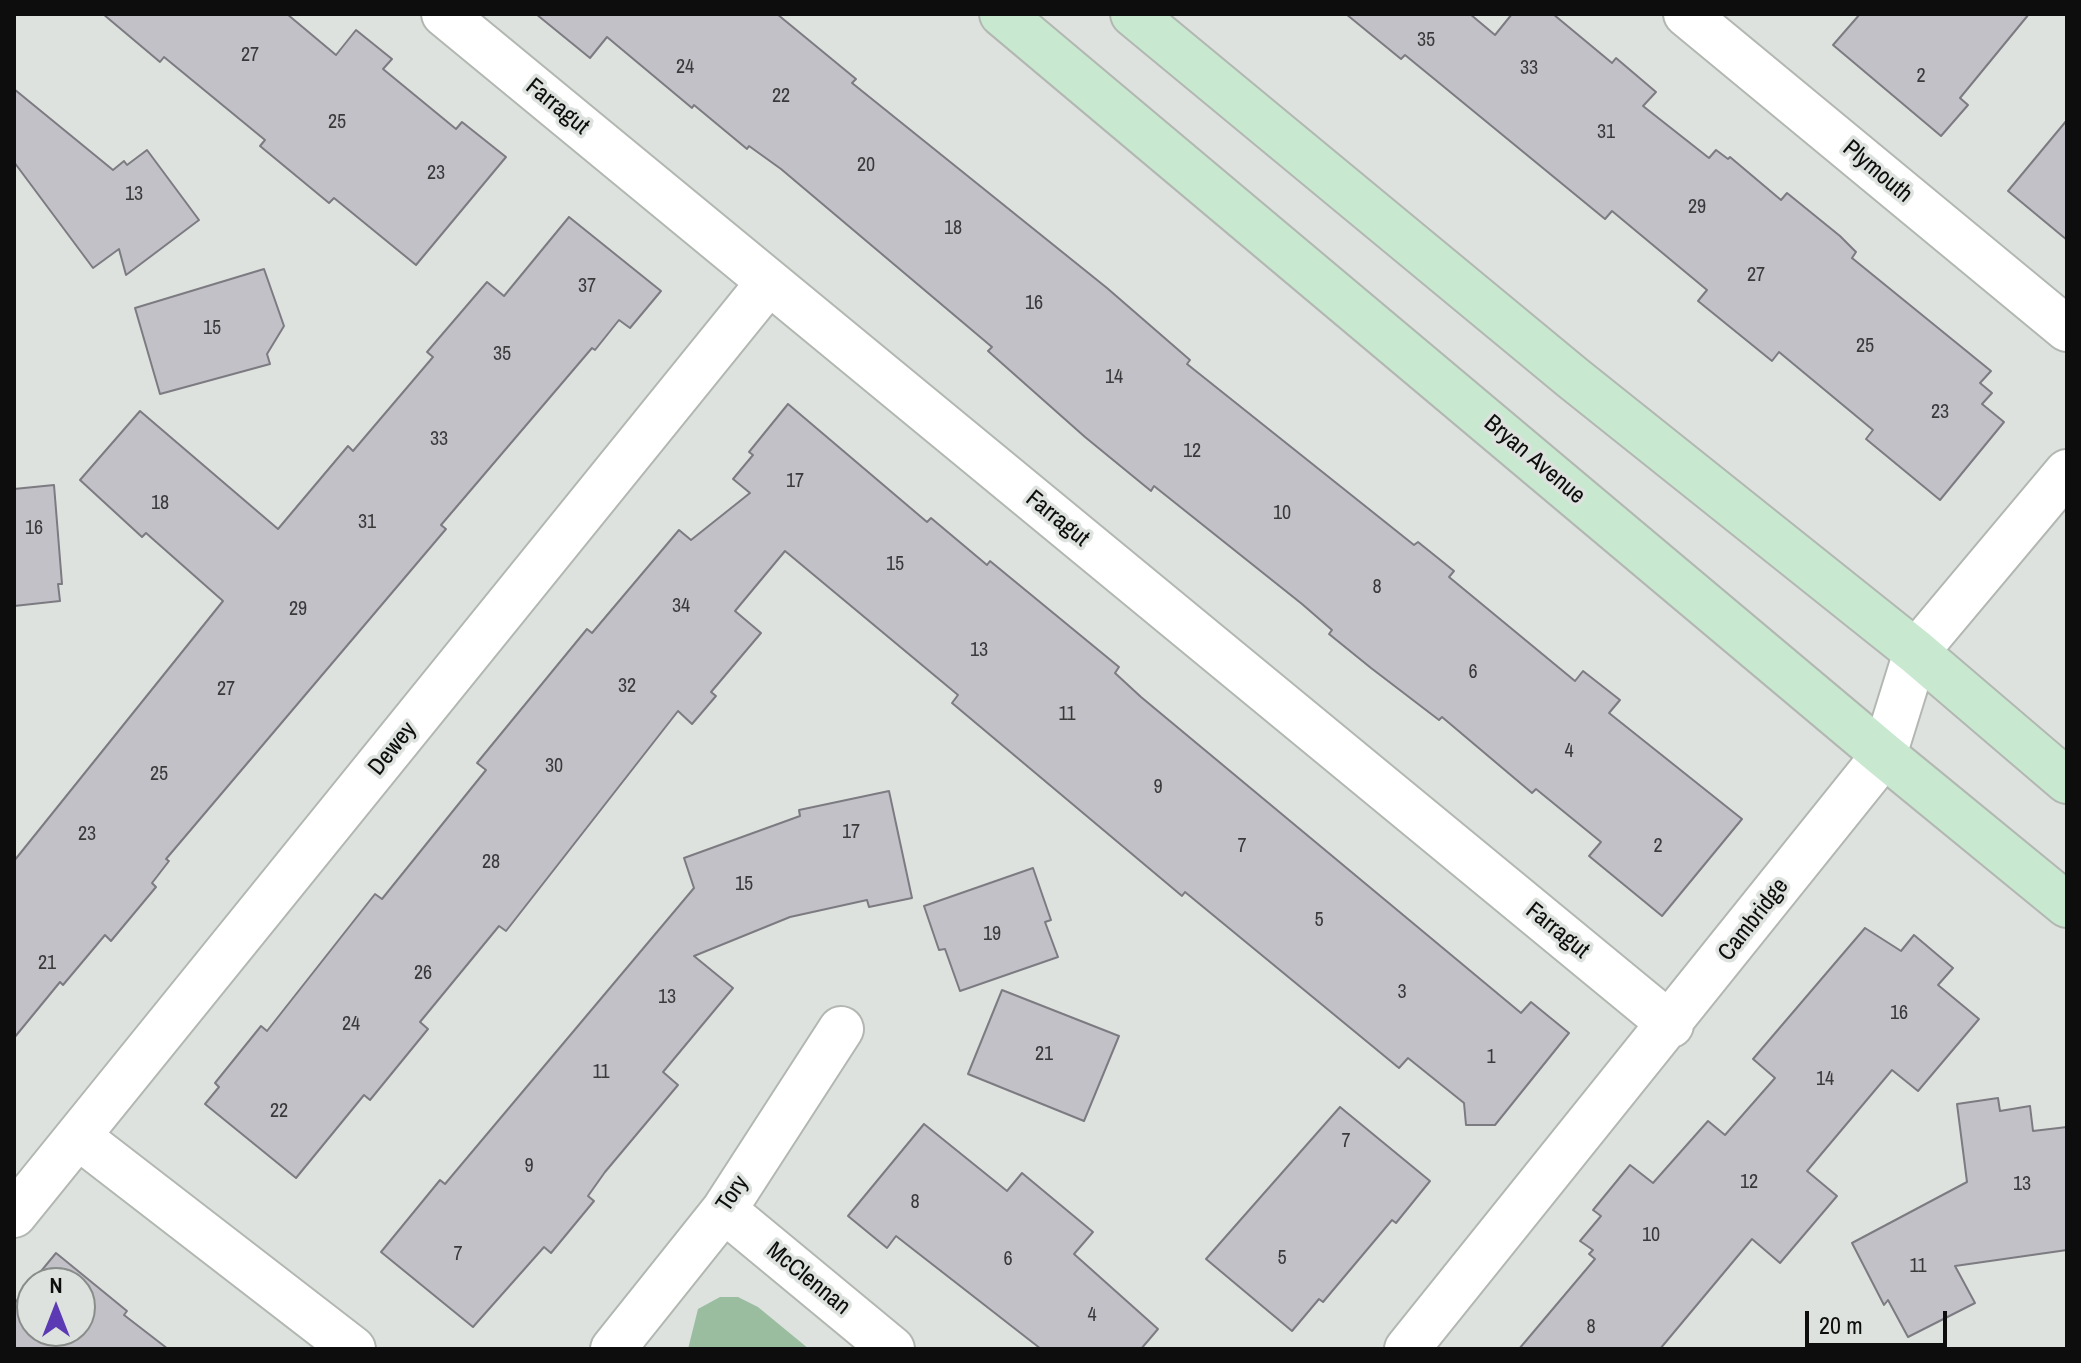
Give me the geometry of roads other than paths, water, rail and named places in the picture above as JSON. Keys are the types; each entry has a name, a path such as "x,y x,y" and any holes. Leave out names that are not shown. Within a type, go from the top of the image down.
{"main road":[{"name":"Bryan Avenue","path":"1002,14 2067,905"},
{"path":"1133,14 1573,378 1916,652 2067,781"}],"street":[{"name":"Farragut","path":"444,14 1671,1025"},
{"name":"Plymouth","path":"1713,22 2067,329"},
{"name":"Dewey","path":"14,1215 80,1138 769,282"},
{"name":"Cambridge","path":"1407,1349 1671,1025 1884,755 1916,652 2067,472"},
{"name":"Tory","path":"613,1349 724,1210 841,1029"},
{"path":"80,1138 353,1349"},
{"name":"McClennan","path":"724,1210 892,1349"}]}
